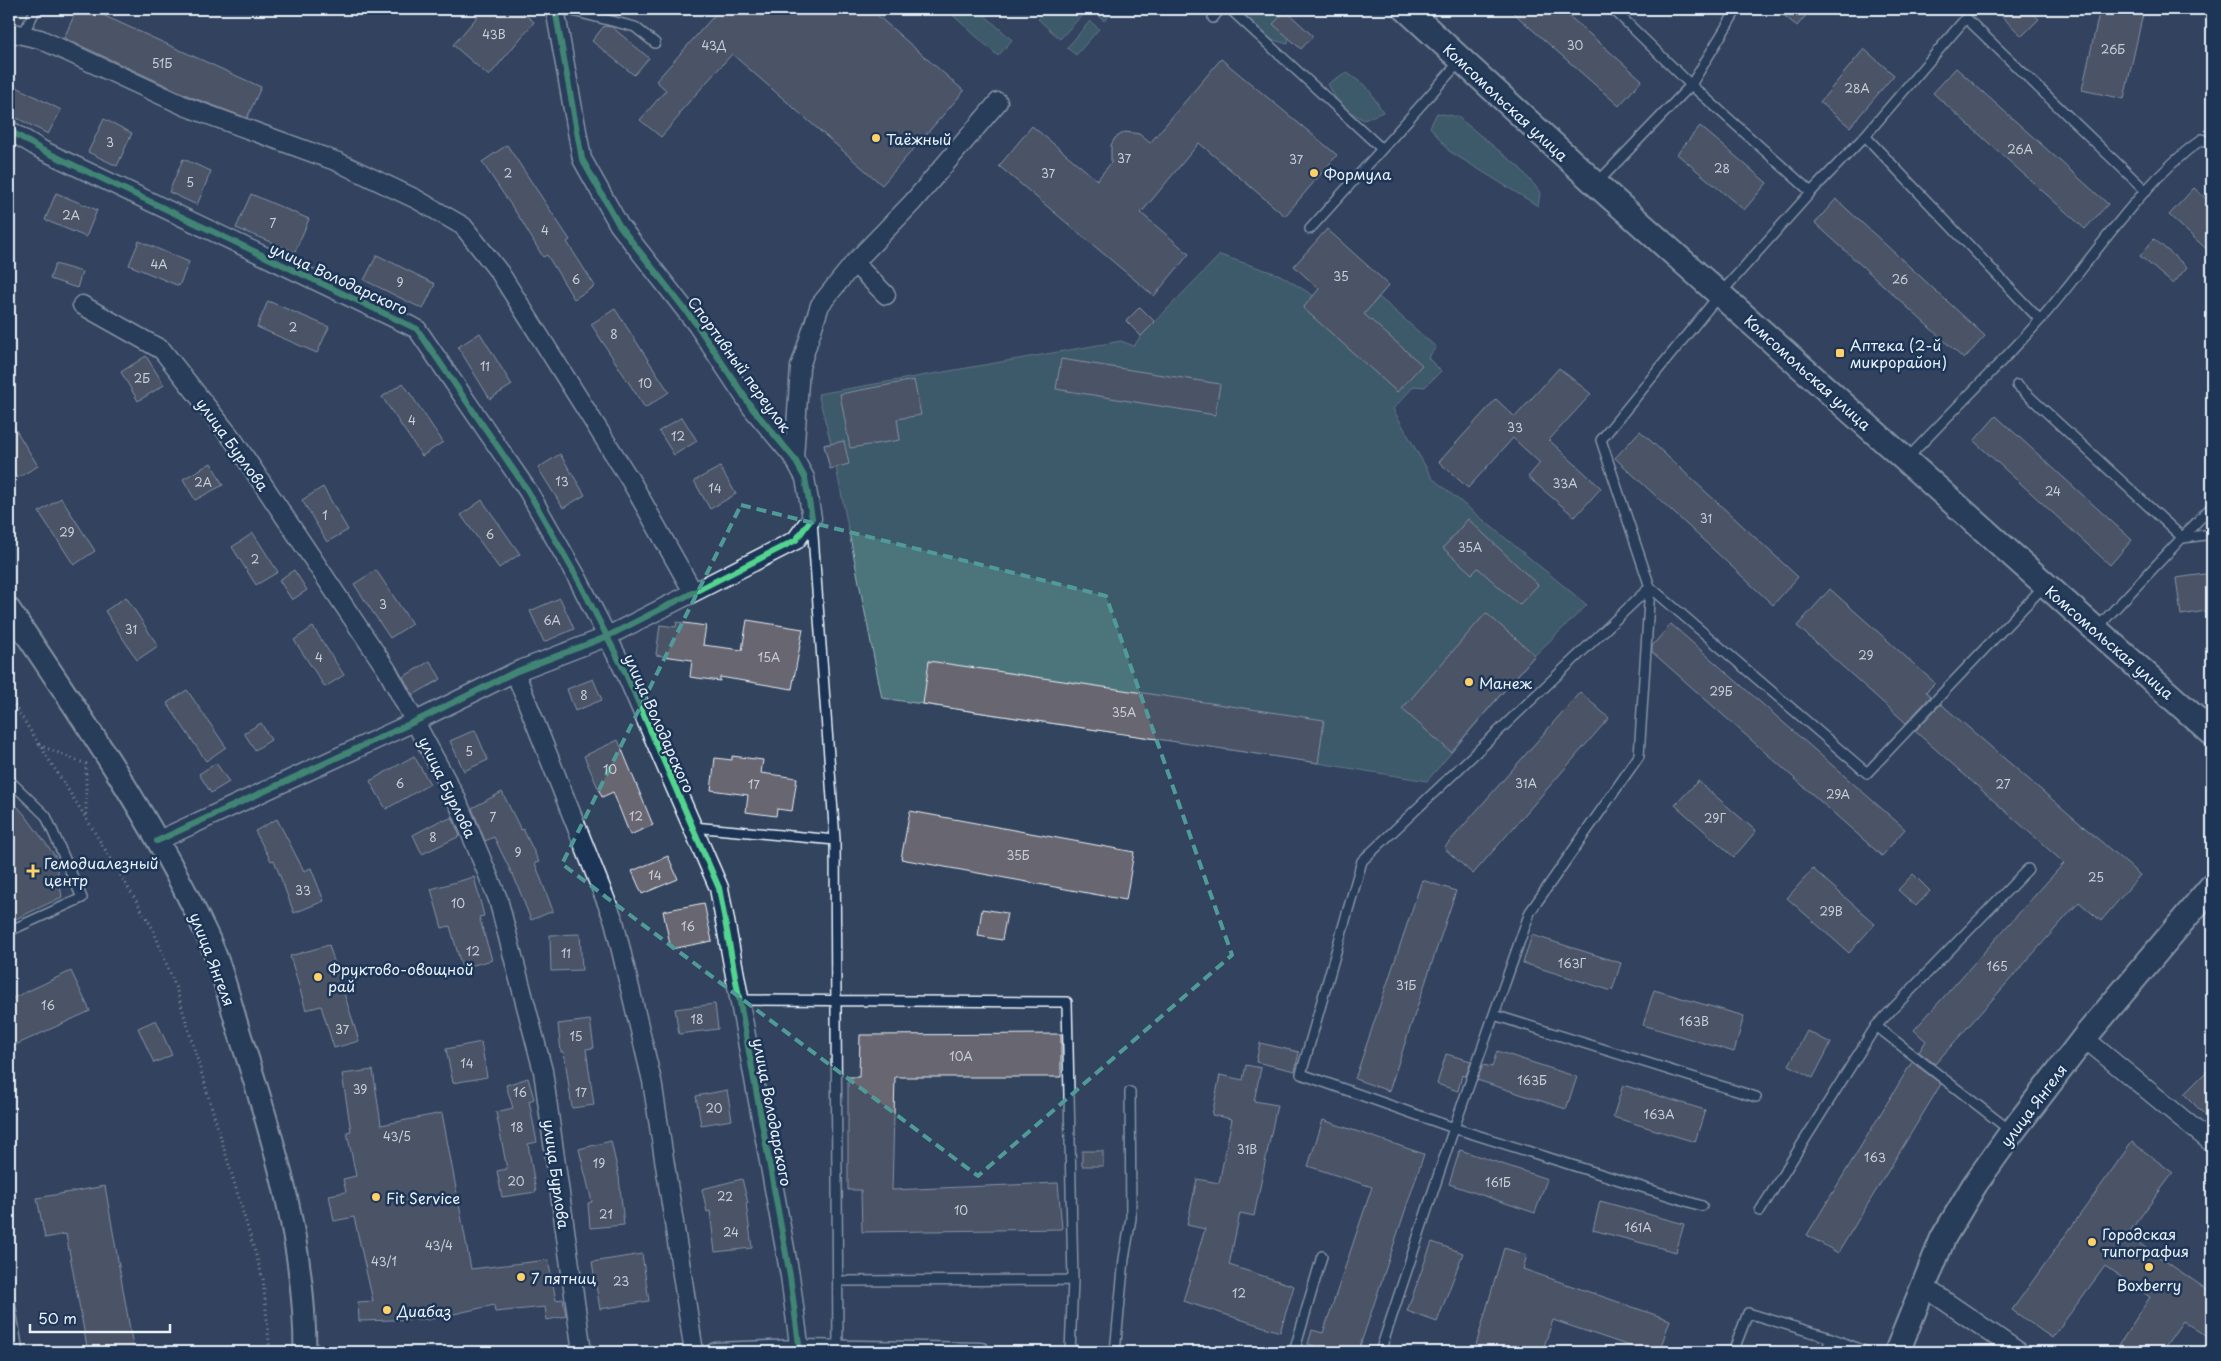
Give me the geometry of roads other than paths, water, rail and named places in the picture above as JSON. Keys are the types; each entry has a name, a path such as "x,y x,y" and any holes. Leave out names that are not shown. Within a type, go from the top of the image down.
{"main road":[{"name":"Комсомольская улица","path":"1406,9 1596,184 2212,733"},
{"name":"улица Янгеля","path":"1898,1352 1943,1238 1975,1184 2084,1038 2212,886"}],"street":[{"name":"Спортивный переулок","path":"556,9 582,158 619,225 697,325 752,408 794,458 805,478 812,518"},
{"path":"15,34 40,40 187,107 338,162 416,199 463,226 500,273 632,483 693,592"},
{"path":"794,458 800,366 820,305 854,263 912,203 998,102"},
{"name":"улица Володарского","path":"9,130 42,150 417,329 528,491 579,581 626,674 719,888 790,1276 800,1351"},
{"path":"854,263 886,295"},
{"name":"улица Бурлова","path":"82,305 162,350 234,441 387,670 456,798 498,899 543,1071 582,1352"},
{"path":"157,841 416,721 515,672 606,637 796,540 812,518"},
{"name":"улица Янгеля","path":"9,610 104,752 189,897 208,936 256,1084 291,1218 301,1277 306,1352"},
{"path":"515,672 614,921 652,1081 694,1352"},
{"path":"2084,1038 2212,1143"},
{"path":"1923,1286 2020,1352"},
{"path":"715,1352 838,1350 981,1352"}],"lane":[{"path":"15,34 36,9"},
{"path":"565,9 635,27 655,43"},
{"path":"1213,18 1220,9"},
{"path":"1230,9 1382,149"},
{"path":"1613,9 1691,85 1811,192"},
{"path":"1596,184 1691,85 1736,9"},
{"path":"1380,1352 1454,1128 1530,912 1639,756 1650,586 1601,440 1720,294 1811,192 1865,136 1966,18 2146,191"},
{"path":"1310,229 1461,60"},
{"path":"1865,136 2040,320"},
{"path":"1906,460 2040,320 2146,191 2192,146 2202,139 2212,145"},
{"path":"2017,385 2184,538"},
{"path":"2096,629 2184,538 2212,506"},
{"path":"812,518 836,840 835,1000 838,1350"},
{"path":"2184,538 2212,534"},
{"path":"1650,586 1867,773 2045,585"},
{"path":"1650,586 1362,861 1301,1074 1454,1128 1702,1206"},
{"path":"9,780 46,816 82,898 9,931"},
{"path":"693,827 836,840"},
{"path":"1760,1211 1876,1026 2028,869"},
{"path":"739,1000 1067,1002 1073,1280 1070,1352"},
{"path":"1494,1015 1756,1096"},
{"path":"1876,1026 2012,1132"},
{"path":"1115,1352 1124,1259 1131,1218 1130,1092"},
{"path":"1294,1352 1322,1256"},
{"path":"838,1281 1073,1280"},
{"path":"9,1298 18,1352"},
{"path":"1733,1352 1748,1313 1830,1338 1868,1352"},
{"path":"1826,1352 1830,1338"}],"place":[{"name":"Таёжный","path":"876,138"},
{"name":"Формула","path":"1314,173"},
{"name":"Аптека (2-й микрорайон)","path":"1840,353"},
{"name":"Манеж","path":"1469,682"},
{"name":"Гемодиалезный центр","path":"33,871"},
{"name":"Фруктово-овощной рай","path":"318,977"},
{"name":"Fit Service","path":"376,1197"},
{"name":"Городская типография","path":"2092,1242"},
{"name":"Boxberry","path":"2149,1267"},
{"name":"7 пятниц","path":"521,1277"},
{"name":"Диабаз","path":"387,1310"}]}
